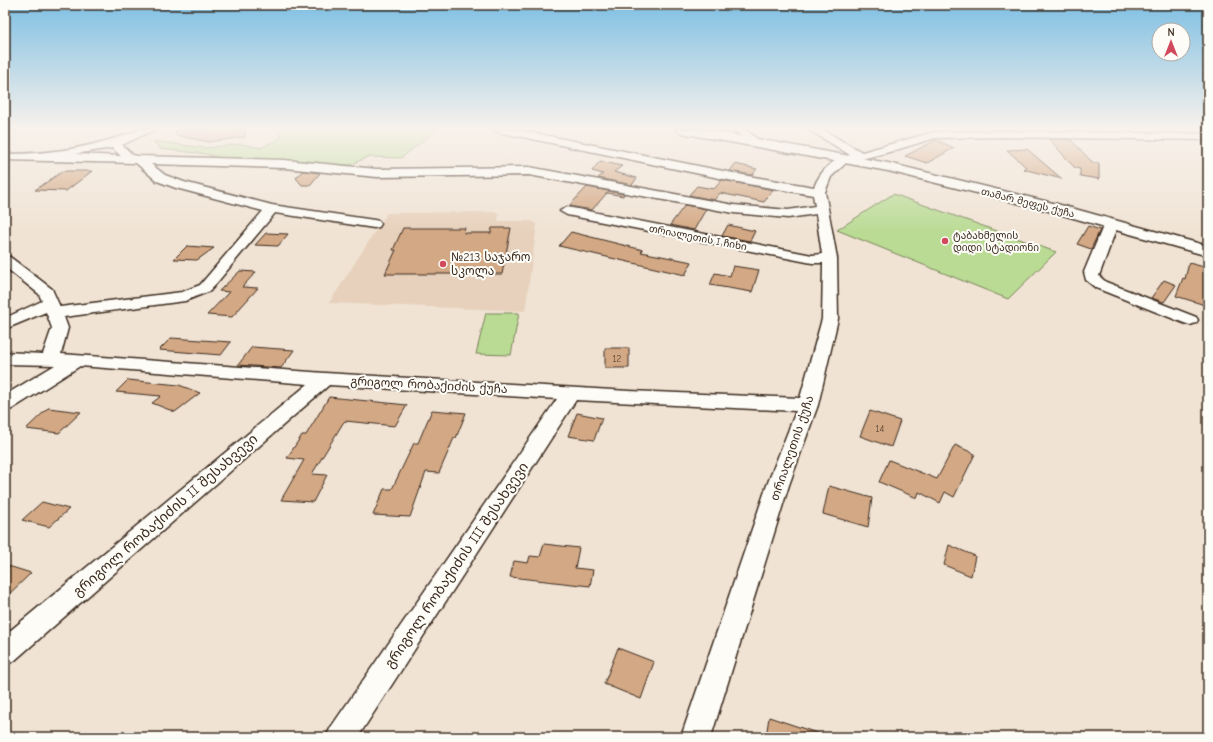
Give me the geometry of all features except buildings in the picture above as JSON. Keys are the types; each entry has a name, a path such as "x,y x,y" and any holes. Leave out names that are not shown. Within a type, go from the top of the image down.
{"street":[{"path":"144,164 161,178 180,185 272,209 374,224"},
{"path":"277,164 377,173 529,172 734,210 788,214 821,210"},
{"path":"668,164 748,180 819,192 825,176 838,164"},
{"name":"თამარ მეფეს ქუჩა","path":"866,164 888,167 1051,207 1208,251"},
{"name":"თრიალეთის ქუჩა","path":"696,737 778,485 808,404 830,319 830,258 819,192"},
{"path":"5,324 53,308 185,296 205,288 272,209"},
{"name":"თრიალეთის I ჩიხი","path":"567,211 812,259 830,258"},
{"path":"1112,224 1090,272 1091,277 1101,285 1190,320"},
{"path":"5,260 46,292 60,328 50,360"},
{"name":"გრიგოლ რობაქიძის ქუჩა","path":"5,358 76,360 325,379 571,393 808,404"},
{"path":"5,404 76,360"},
{"name":"გრიგოლ რობაქიძის II შესახვევი","path":"5,652 325,379"},
{"name":"გრიგოლ რობაქიძის III შესახვევი","path":"341,737 571,393"}],"shaded area":[{"name":"№213 საჯარო სკოლა","path":"493,212 499,214 498,221 532,221 537,225 525,311 329,303 387,213"}],"green space":[{"path":"324,164 353,164 350,165"},
{"name":"ტაბახმელის დიდი სტადიონი","path":"893,194 1056,252 1008,299 837,230"},
{"path":"486,313 519,313 511,355 476,354"}],"place":[{"name":"ტაბახმელის დიდი სტადიონი","path":"945,241"},
{"name":"№213 საჯარო სკოლა","path":"443,264"}]}
